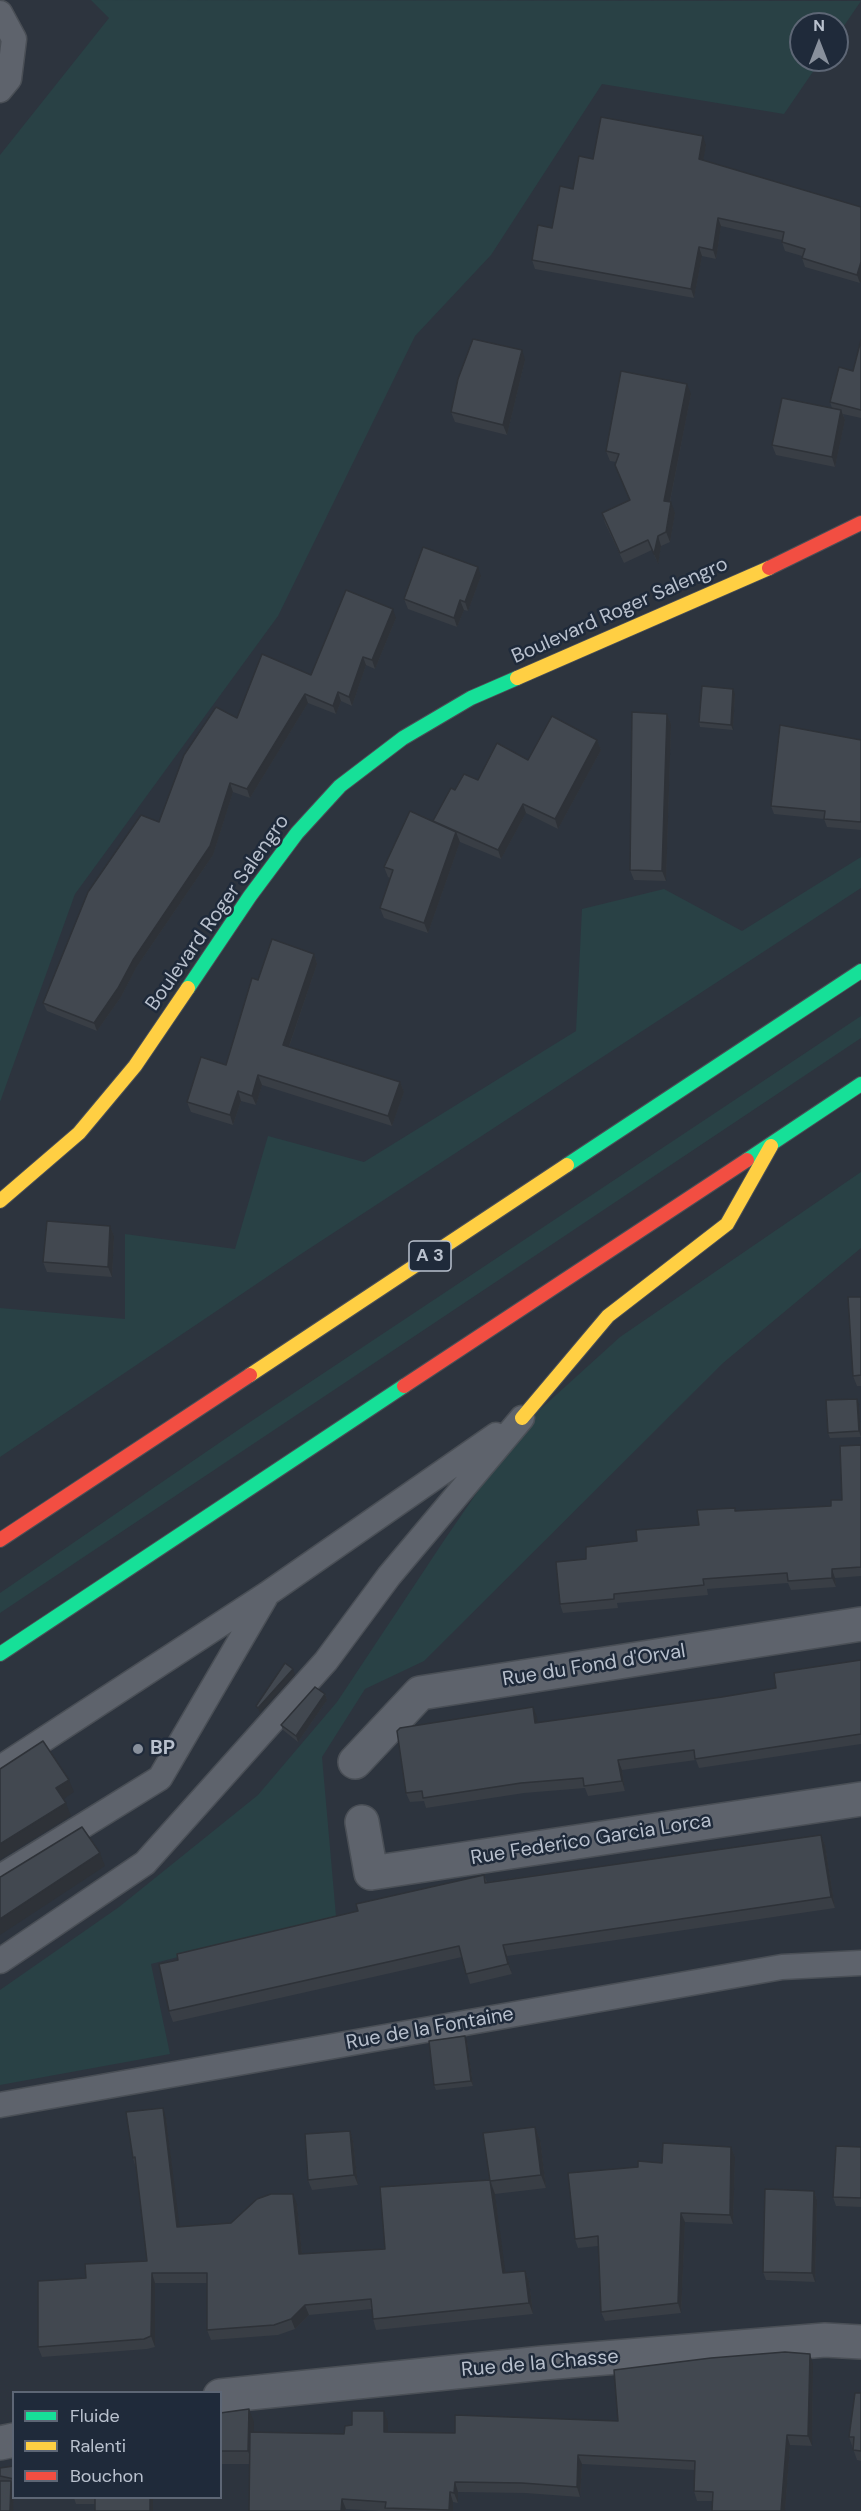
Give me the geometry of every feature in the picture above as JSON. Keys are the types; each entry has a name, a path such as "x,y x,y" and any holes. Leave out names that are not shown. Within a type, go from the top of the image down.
{"main road":[{"name":"Boulevard Roger Salengro","path":"0,1201 79,1134 135,1066 250,896 297,833 340,786 403,738 471,698 798,555 861,523"},
{"name":"A 3","path":"0,1540 861,971"},
{"path":"0,1654 861,1084"},
{"path":"522,1418 608,1316 727,1224 775,1141"}],"street":[{"name":"Rue du Fond d'Orval","path":"355,1762 420,1693 861,1624"},
{"name":"Rue Federico Garcia Lorca","path":"362,1822 371,1873 861,1799"},
{"name":"Rue de la Chasse","path":"222,2396 555,2362 825,2340 861,2342"}],"lane":[{"path":"0,13 14,39 9,79 0,90"},
{"path":"0,1768 267,1594 522,1418"},
{"path":"0,1960 145,1863 326,1661 389,1576 522,1418"},
{"path":"0,1877 160,1778 267,1594"},
{"name":"Rue de la Fontaine","path":"0,2105 782,1967 861,1963"}],"green space":[{"path":"91,0 861,1 849,18 849,12 789,12 789,72 813,72 784,114 602,84 491,255 415,336 278,616 75,894 0,1102 0,155 109,18"},
{"path":"861,857 861,888 298,1256 0,1457 0,1308 125,1319 125,1234 235,1249 268,1136 364,1162 576,1031 582,909 664,889 742,931"},
{"path":"861,1016 861,1038 0,1613 0,1593 241,1428"},
{"path":"861,1172 861,1248 723,1363 424,1661 365,1689 322,1757 336,1916 151,1964 170,2054 0,2085 0,1990 119,1907 258,1795 337,1702 524,1424 620,1337"}],"building":[{"path":"601,117 703,136 699,159 861,207 861,262 857,275 802,258 805,249 782,242 784,232 718,218 713,250 699,247 691,289 532,260 538,225 552,228 560,186 573,189 579,156 593,159"},
{"path":"473,339 522,350 503,425 451,412 458,379"},
{"path":"861,340 861,410 830,402 839,367 853,371"},
{"path":"621,371 687,384 664,501 671,502 666,532 658,536 654,554 648,540 620,553 602,513 630,500 615,465 619,454 606,451"},
{"path":"782,398 841,410 832,457 772,445"},
{"path":"423,547 478,567 465,602 460,600 454,618 404,599"},
{"path":"346,590 393,609 372,660 363,657 349,697 338,692 333,706 305,694 247,789 230,783 210,846 133,960 118,988 94,1023 43,1003 88,892 141,815 159,822 184,755 216,707 237,718 262,654 311,675"},
{"path":"702,686 733,689 731,725 699,722"},
{"path":"632,712 667,714 662,871 630,870"},
{"path":"552,716 597,740 555,819 523,804 498,850 433,821 451,788 455,790 464,774 478,780 497,743 528,760"},
{"path":"780,725 861,740 861,822 824,819 825,811 771,806"},
{"path":"410,811 456,832 424,923 380,908 393,870 384,867"},
{"path":"272,939 314,954 283,1045 400,1082 388,1116 258,1075 252,1096 238,1091 230,1115 187,1102 201,1057 226,1065 252,978 258,980"},
{"path":"47,1221 110,1226 108,1267 43,1262"},
{"path":"848,1297 861,1297 861,1375 853,1376"},
{"path":"857,1399 859,1431 828,1433 826,1400"},
{"path":"861,1445 861,1567 832,1569 832,1578 788,1581 787,1573 703,1579 704,1585 614,1594 614,1599 560,1604 556,1562 586,1559 586,1547 637,1541 636,1530 699,1525 697,1510 735,1508 735,1511 831,1506 831,1500 842,1500 840,1446"},
{"path":"861,1660 861,1734 695,1759 694,1750 618,1760 622,1781 584,1786 583,1778 521,1783 423,1798 422,1791 406,1793 397,1731 400,1728 533,1707 535,1723 722,1697 776,1688 774,1673"},
{"path":"285,1663 293,1669 258,1708 256,1706"},
{"path":"315,1687 325,1694 296,1736 281,1725"},
{"path":"43,1741 69,1780 56,1788 66,1803 0,1844 0,1769"},
{"path":"82,1827 100,1853 0,1919 0,1877"},
{"path":"821,1835 831,1897 503,1945 508,1964 466,1974 459,1946 169,2011 159,1964 178,1960 177,1954 358,1911 356,1904 484,1875 485,1883"},
{"path":"465,2036 471,2081 434,2085 429,2041"},
{"path":"163,2108 177,2227 231,2223 257,2199 271,2194 293,2194 299,2254 385,2249 380,2187 490,2180 503,2273 525,2271 529,2303 373,2319 371,2299 305,2305 291,2319 274,2325 207,2330 207,2273 152,2273 151,2336 144,2339 38,2347 38,2281 86,2278 85,2264 147,2261 135,2157 133,2158 126,2112"},
{"path":"535,2127 541,2175 490,2181 483,2133"},
{"path":"350,2131 354,2175 308,2180 305,2134"},
{"path":"663,2143 731,2147 730,2215 681,2213 678,2303 601,2312 598,2236 575,2239 568,2173 638,2167 638,2161 662,2163"},
{"path":"836,2146 861,2147 861,2198 833,2197"},
{"path":"765,2189 814,2191 812,2273 763,2272"},
{"path":"785,2352 810,2354 808,2436 787,2435 781,2511 712,2511 713,2492 694,2491 695,2461 578,2455 577,2487 455,2482 454,2493 450,2492 449,2510 385,2508 386,2502 342,2499 341,2511 249,2511 250,2432 344,2434 345,2426 352,2425 352,2411 384,2411 384,2432 455,2433 455,2415 618,2421 614,2370"},
{"path":"855,2393 861,2393 861,2451 853,2450 854,2437 849,2437"},
{"path":"249,2409 248,2451 222,2451 222,2413"},
{"path":"12,2466 12,2479 0,2476 0,2468"},
{"path":"0,2481 11,2481 10,2511 0,2511"},
{"path":"95,2499 150,2499 150,2511 95,2511"}],"traffic: fast":[{"path":"188,988 250,896 297,833 340,786 403,738 471,698 517,678"},
{"path":"567,1165 861,971"},
{"path":"747,1160 861,1084"},
{"path":"0,1654 404,1386"}],"traffic: slow":[{"path":"517,678 769,568"},
{"path":"0,1201 79,1133 135,1066 188,988"},
{"path":"522,1418 608,1316 727,1224 771,1146"},
{"path":"250,1375 567,1165"}],"traffic: jam":[{"path":"769,568 861,523"},
{"path":"404,1386 747,1160"},
{"path":"0,1540 250,1375"}],"place":[{"name":"BP","path":"138,1749"}]}
